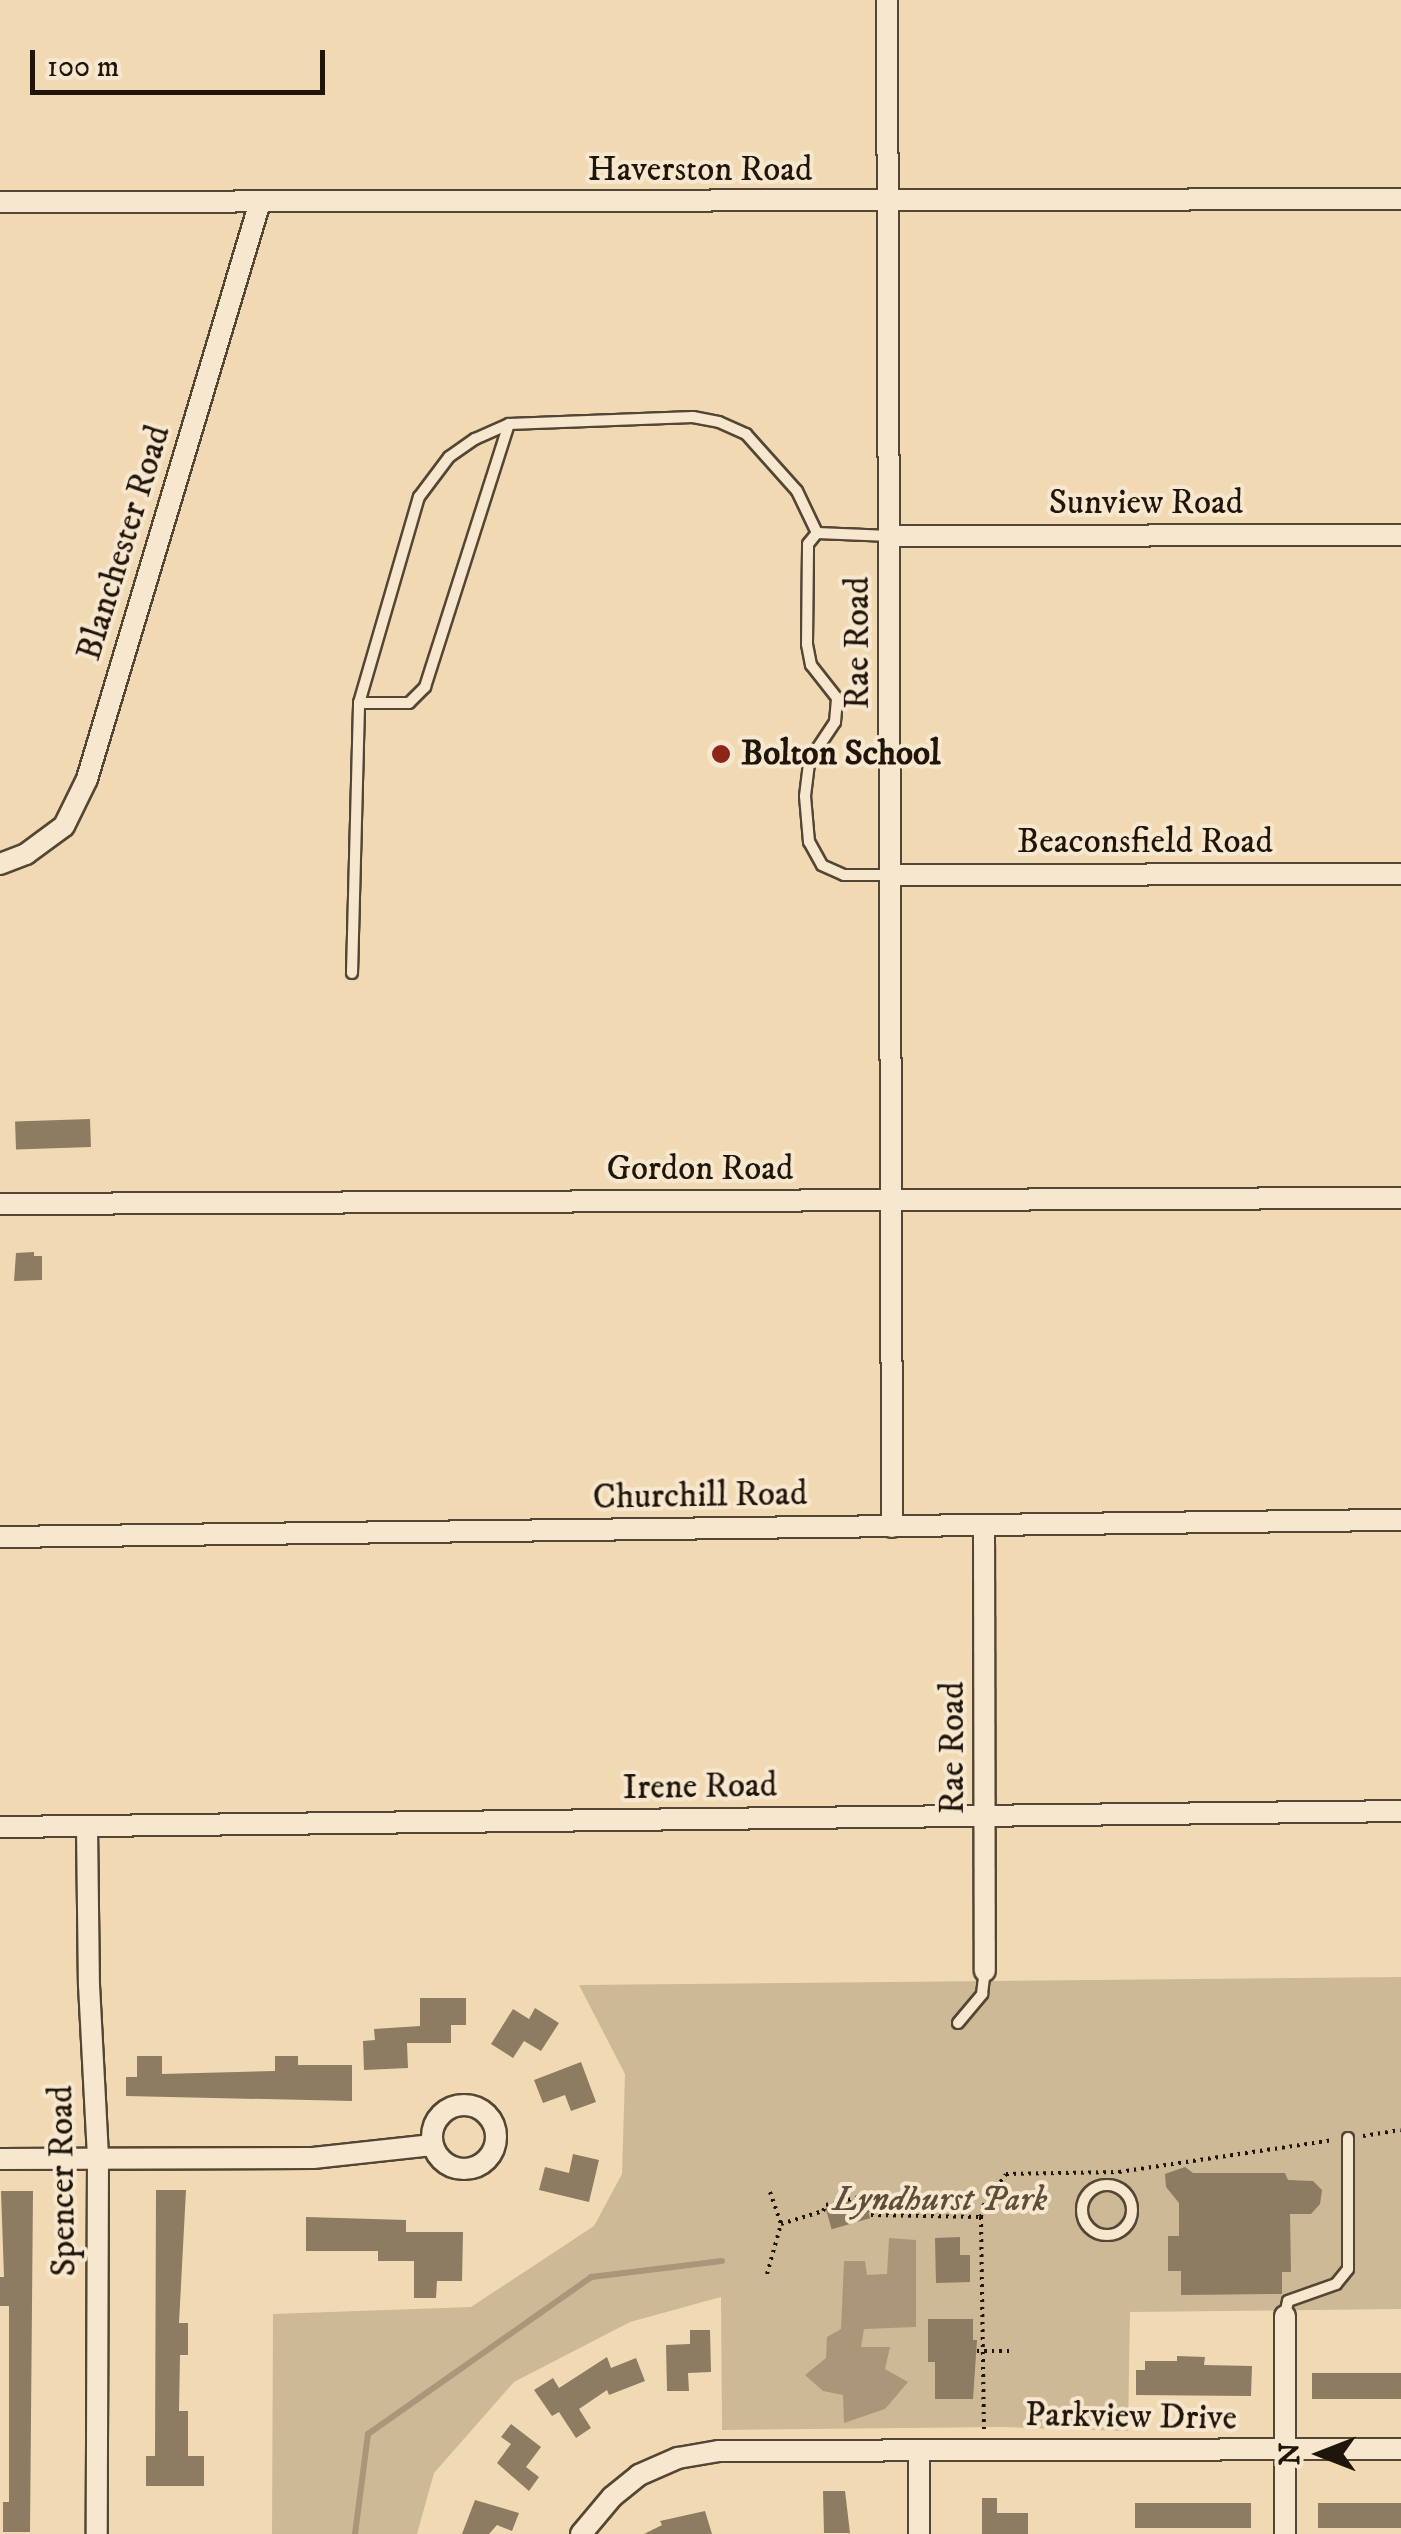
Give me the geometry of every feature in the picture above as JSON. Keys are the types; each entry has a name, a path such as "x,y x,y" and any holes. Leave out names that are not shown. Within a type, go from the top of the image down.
{"street":[{"name":"Rae Road","path":"887,0 889,875 894,1201 892,1527"},
{"name":"Haverston Road","path":"0,202 1401,199"},
{"name":"Blanchester Road","path":"0,864 26,854 64,826 87,780 260,202"},
{"name":"Sunview Road","path":"891,536 1401,535"},
{"name":"Beaconsfield Road","path":"889,875 1401,874"},
{"name":"Gordon Road","path":"0,1204 1401,1198"},
{"name":"Churchill Road","path":"0,1537 1401,1520"},
{"name":"Rae Road","path":"984,1525 985,1971"},
{"name":"Irene Road","path":"0,1827 1401,1811"},
{"name":"Spencer Road","path":"87,1826 88,1985 98,2158 96,2534"},
{"path":"0,2158 313,2158 432,2145"},
{"path":"1285,2316 1285,2534"},
{"path":"919,2534 920,2450"},
{"name":"Parkview Drive","path":"581,2534 612,2497 639,2475 678,2458 719,2451 1401,2450"}],"lane":[{"path":"352,973 358,703 419,497 449,457 475,439 509,424 693,417 719,422 746,434 797,492 817,534"},
{"path":"358,703 410,703 425,687 509,424"},
{"path":"889,875 844,875 822,865 809,842 804,796 810,761 835,722 837,698 811,665 807,644 808,544 817,534 891,536"},
{"path":"958,2023 982,1994 985,1971"},
{"path":"1285,2316 1288,2301 1336,2284 1348,2269 1348,2138"},
{"path":"1096,2187 1120,2188 1131,2201 1132,2218 1122,2231 1098,2234 1085,2223 1082,2206 1096,2187"}],"path":[{"path":"984,2430 980,2351 982,2217 984,2206 1006,2174 1119,2172 1401,2130"},
{"path":"767,2274 781,2224 770,2192"},
{"path":"781,2224 822,2211 826,2205 868,2195 872,2215 982,2217"},
{"path":"980,2351 1012,2351"}],"green space":[{"name":"Lyndhurst Park","path":"1401,1977 1401,2309 1130,2312 1128,2431 1002,2427 722,2430 721,2297 630,2322 514,2382 434,2473 417,2534 272,2534 273,2314 471,2307 594,2226 622,2174 625,2074 579,1985"}],"shaded area":[{"path":"889,2238 916,2240 916,2327 864,2329 861,2347 890,2347 885,2369 908,2382 885,2409 844,2423 843,2395 823,2391 805,2375 826,2358 827,2337 841,2329 844,2261 865,2261 867,2275 887,2274"}],"building":[{"path":"90,1119 91,1147 16,1150 15,1122"},
{"path":"34,1252 34,1256 42,1256 42,1280 14,1281 16,1253"},
{"path":"420,1998 466,1998 466,2025 451,2025 451,2043 407,2043 408,2068 364,2070 363,2041 375,2040 374,2029 420,2026"},
{"path":"535,2008 559,2023 541,2051 524,2041 513,2058 491,2044 513,2009 529,2019"},
{"path":"137,2056 162,2056 162,2074 275,2071 275,2056 298,2056 298,2065 352,2065 352,2101 126,2096 126,2077 137,2077"},
{"path":"581,2062 596,2102 571,2111 565,2095 543,2103 534,2080"},
{"path":"573,2154 599,2160 589,2202 539,2190 545,2167 569,2173"},
{"path":"1185,2167 1193,2173 1285,2173 1288,2180 1313,2181 1322,2190 1320,2204 1311,2214 1290,2214 1291,2272 1282,2272 1282,2294 1181,2295 1181,2271 1168,2271 1168,2236 1179,2236 1179,2203 1166,2187 1165,2174"},
{"path":"156,2190 186,2190 179,2323 188,2323 188,2355 180,2355 179,2411 188,2411 188,2456 204,2456 204,2486 146,2486 146,2456 155,2456"},
{"path":"1,2191 33,2191 30,2532 3,2532 3,2502 9,2502 9,2306 0,2306 0,2277 4,2277"},
{"path":"864,2197 870,2218 832,2229 826,2208"},
{"path":"306,2217 406,2220 406,2232 463,2232 462,2281 437,2281 436,2298 414,2298 414,2261 378,2261 378,2251 306,2251"},
{"path":"960,2237 960,2255 970,2255 970,2282 936,2283 935,2238"},
{"path":"928,2319 973,2319 973,2340 977,2340 973,2399 935,2399 935,2362 928,2362"},
{"path":"690,2330 710,2330 711,2372 688,2373 689,2391 667,2391 666,2345 690,2344"},
{"path":"1177,2356 1205,2357 1204,2365 1252,2366 1251,2396 1136,2395 1136,2370 1145,2370 1145,2361 1177,2361"},
{"path":"607,2357 611,2368 636,2358 645,2381 609,2395 607,2390 579,2409 591,2428 576,2438 559,2412 552,2416 534,2390 553,2378 559,2388"},
{"path":"1312,2373 1401,2373 1401,2399 1312,2399"},
{"path":"511,2424 541,2447 526,2467 539,2477 529,2491 497,2463 511,2444 501,2437"},
{"path":"823,2491 845,2491 850,2533 824,2533"},
{"path":"982,2498 997,2498 997,2513 1028,2513 1028,2534 982,2534"},
{"path":"475,2500 519,2513 512,2531 497,2525 489,2534 462,2534"},
{"path":"1135,2503 1251,2503 1251,2528 1135,2528"},
{"path":"1318,2503 1401,2503 1401,2528 1318,2528"},
{"path":"705,2511 712,2534 644,2534 662,2525 660,2521"}],"waterway":[{"path":"355,2534 368,2434 591,2277 722,2261"}],"place":[{"name":"Bolton School","path":"721,754"}]}
